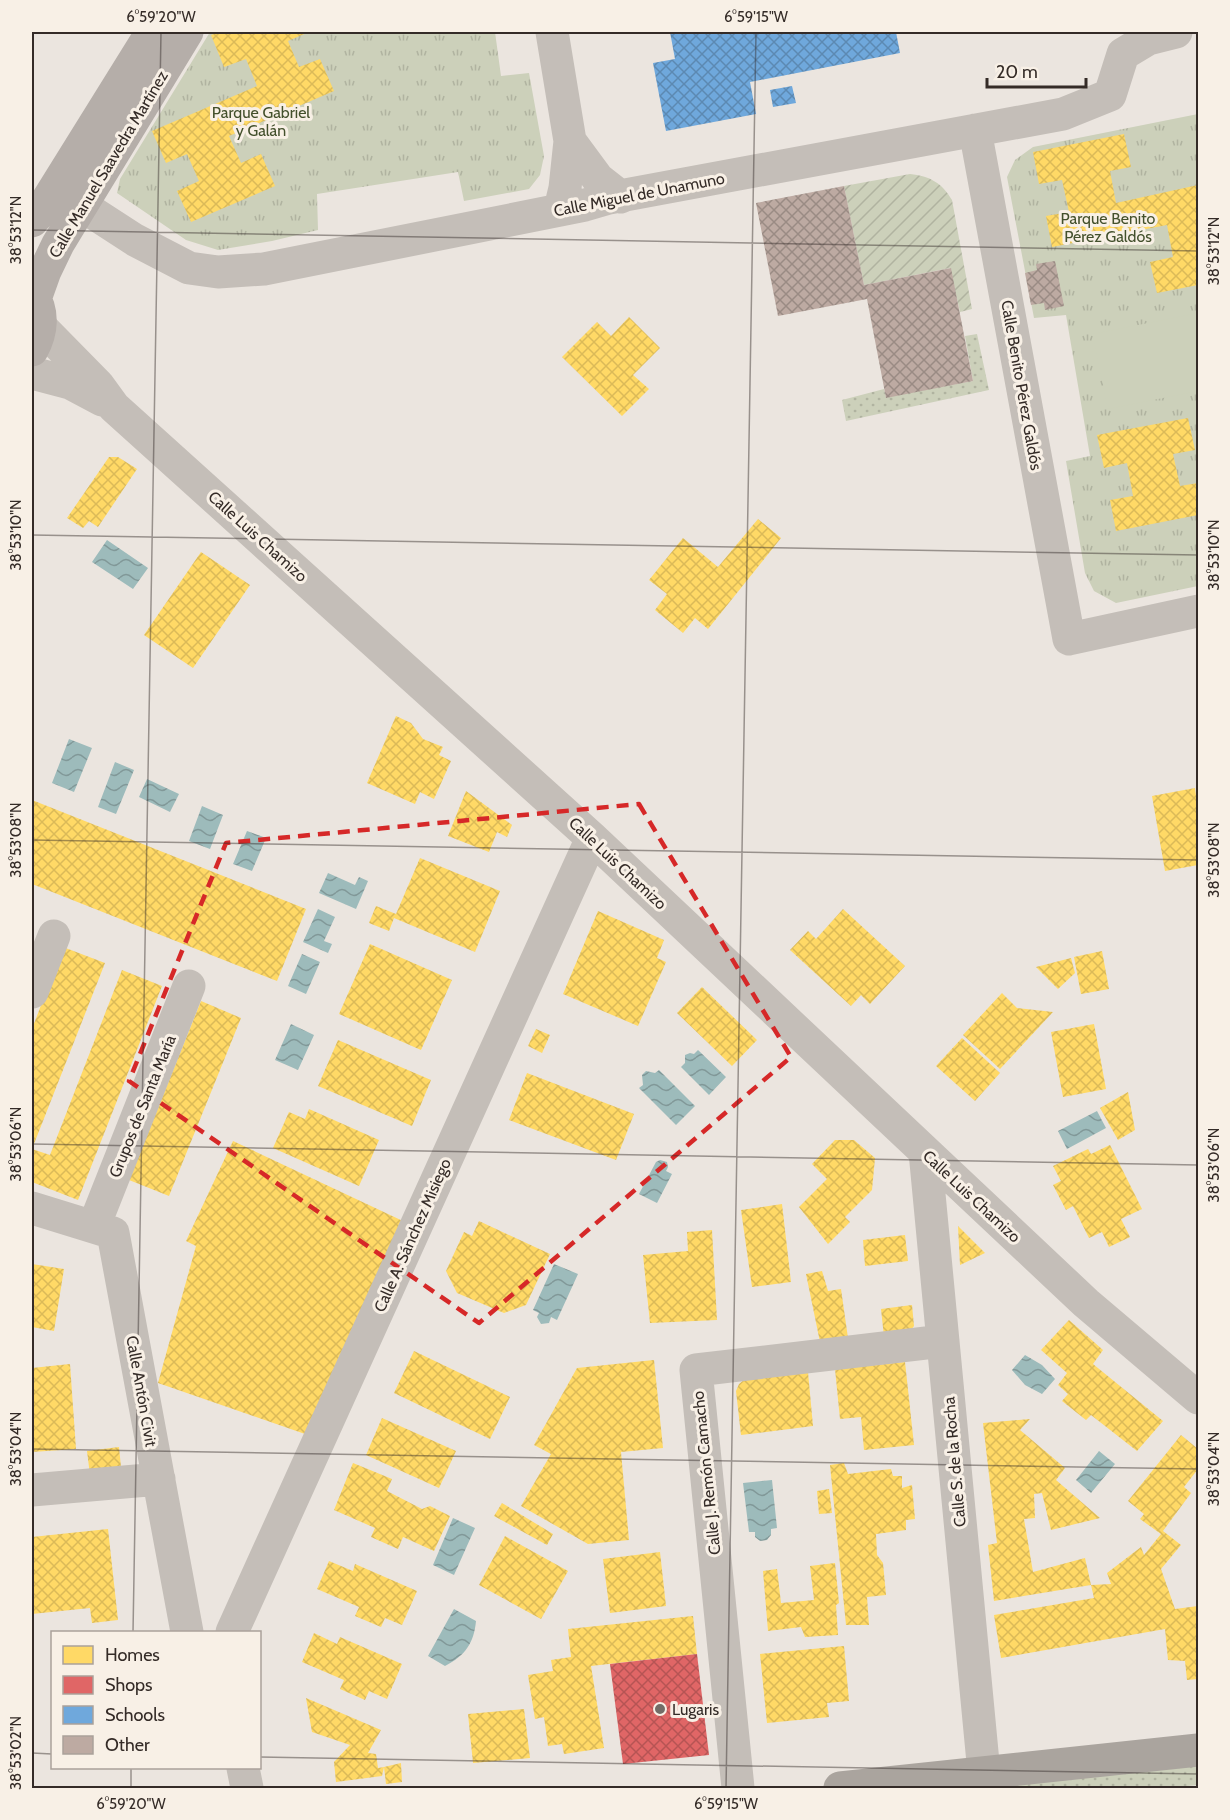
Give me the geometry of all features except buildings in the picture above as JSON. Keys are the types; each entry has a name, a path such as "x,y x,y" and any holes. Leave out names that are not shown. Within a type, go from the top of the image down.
{"highway":[{"path":"840,1788 1198,1750"}],"main road":[{"name":"Calle Manuel Saavedra Martínez","path":"32,221 40,212 152,32"},
{"name":"Calle Manuel Saavedra Martínez","path":"35,317 53,253 187,32"}],"street":[{"path":"552,32 570,141 565,188 560,209"},
{"name":"Calle Miguel de Unamuno","path":"81,205 135,240 189,268 218,272 264,269 621,197 1063,114 1110,95 1123,54 1148,39 1176,32"},
{"name":"Calle Benito Pérez Galdós","path":"975,130 1069,639 1198,611"},
{"path":"570,141 598,179 621,197"},
{"name":"Calle Luis Chamizo","path":"35,317 98,385 114,406 592,838 1086,1304 1198,1398"},
{"path":"32,373 70,383 114,406"},
{"name":"Calle A. Sánchez Misiego","path":"232,1631 592,838"},
{"path":"32,992 54,936"},
{"name":"Grupos de Santa María","path":"94,1226 189,986"},
{"name":"Calle S. de la Rocha","path":"925,1152 984,1773"},
{"name":"Calle Antón Civit","path":"32,1208 113,1233 187,1631"},
{"name":"Calle J. Remón Camacho","path":"738,1788 696,1370 943,1341"},
{"path":"32,1490 159,1479"},
{"path":"243,1769 247,1788"}],"highlighted area":[{"path":"639,804 791,1057 479,1323 129,1081 226,843"}],"green space":[{"name":"Parque Gabriel y Galán","path":"210,32 495,32 501,76 529,73 544,156 540,175 529,189 464,201 458,172 317,194 318,230 218,250 186,240 117,193 120,179"},
{"name":"Parque Benito Pérez Galdós","path":"1198,114 1198,586 1116,603 1094,591 1085,573 1066,461 1090,456 1066,315 1034,318 1007,177 1015,160 1033,147"},
{"path":"910,174 935,181 952,200 972,309 960,312 950,268 864,285 844,186"},
{"path":"1198,313 1198,391 1108,409 1093,334"},
{"path":"977,334 989,390 846,421 842,400 884,389 886,397 973,381 965,336"},
{"path":"1198,1763 1198,1785 1168,1788 965,1788"}],"water":[{"path":"107,540 148,568 133,589 92,562"},
{"path":"69,739 92,748 74,792 52,783"},
{"path":"115,762 134,770 116,814 98,807"},
{"path":"147,779 179,794 170,812 139,797"},
{"path":"202,806 223,815 210,849 189,841"},
{"path":"247,831 266,838 252,871 233,864"},
{"path":"328,873 355,885 359,877 368,881 356,909 319,893"},
{"path":"318,909 335,917 324,941 332,944 328,953 303,942"},
{"path":"302,954 320,962 306,994 288,986"},
{"path":"291,1024 314,1035 298,1070 275,1060"},
{"path":"698,1050 726,1077 709,1095 681,1067 685,1063 685,1055 694,1054"},
{"path":"659,1070 695,1106 676,1125 639,1088 643,1085 642,1075 646,1071 655,1073"},
{"path":"1097,1111 1106,1128 1067,1149 1058,1131"},
{"path":"660,1160 667,1162 666,1171 672,1174 657,1203 639,1194 656,1162"},
{"path":"554,1264 578,1274 557,1320 551,1317 549,1323 541,1324 537,1317 539,1313 533,1310"},
{"path":"1025,1355 1042,1365 1055,1379 1042,1394 1025,1385 1012,1370"},
{"path":"1099,1451 1115,1464 1091,1493 1076,1480"},
{"path":"772,1480 777,1528 771,1529 771,1535 767,1540 760,1541 755,1537 755,1532 749,1532 743,1483"},
{"path":"453,1518 475,1528 454,1575 433,1565"},
{"path":"454,1609 476,1621 475,1629 471,1642 463,1653 445,1666 428,1656"}],"place":[{"name":"Lugaris","path":"660,1709"}]}
